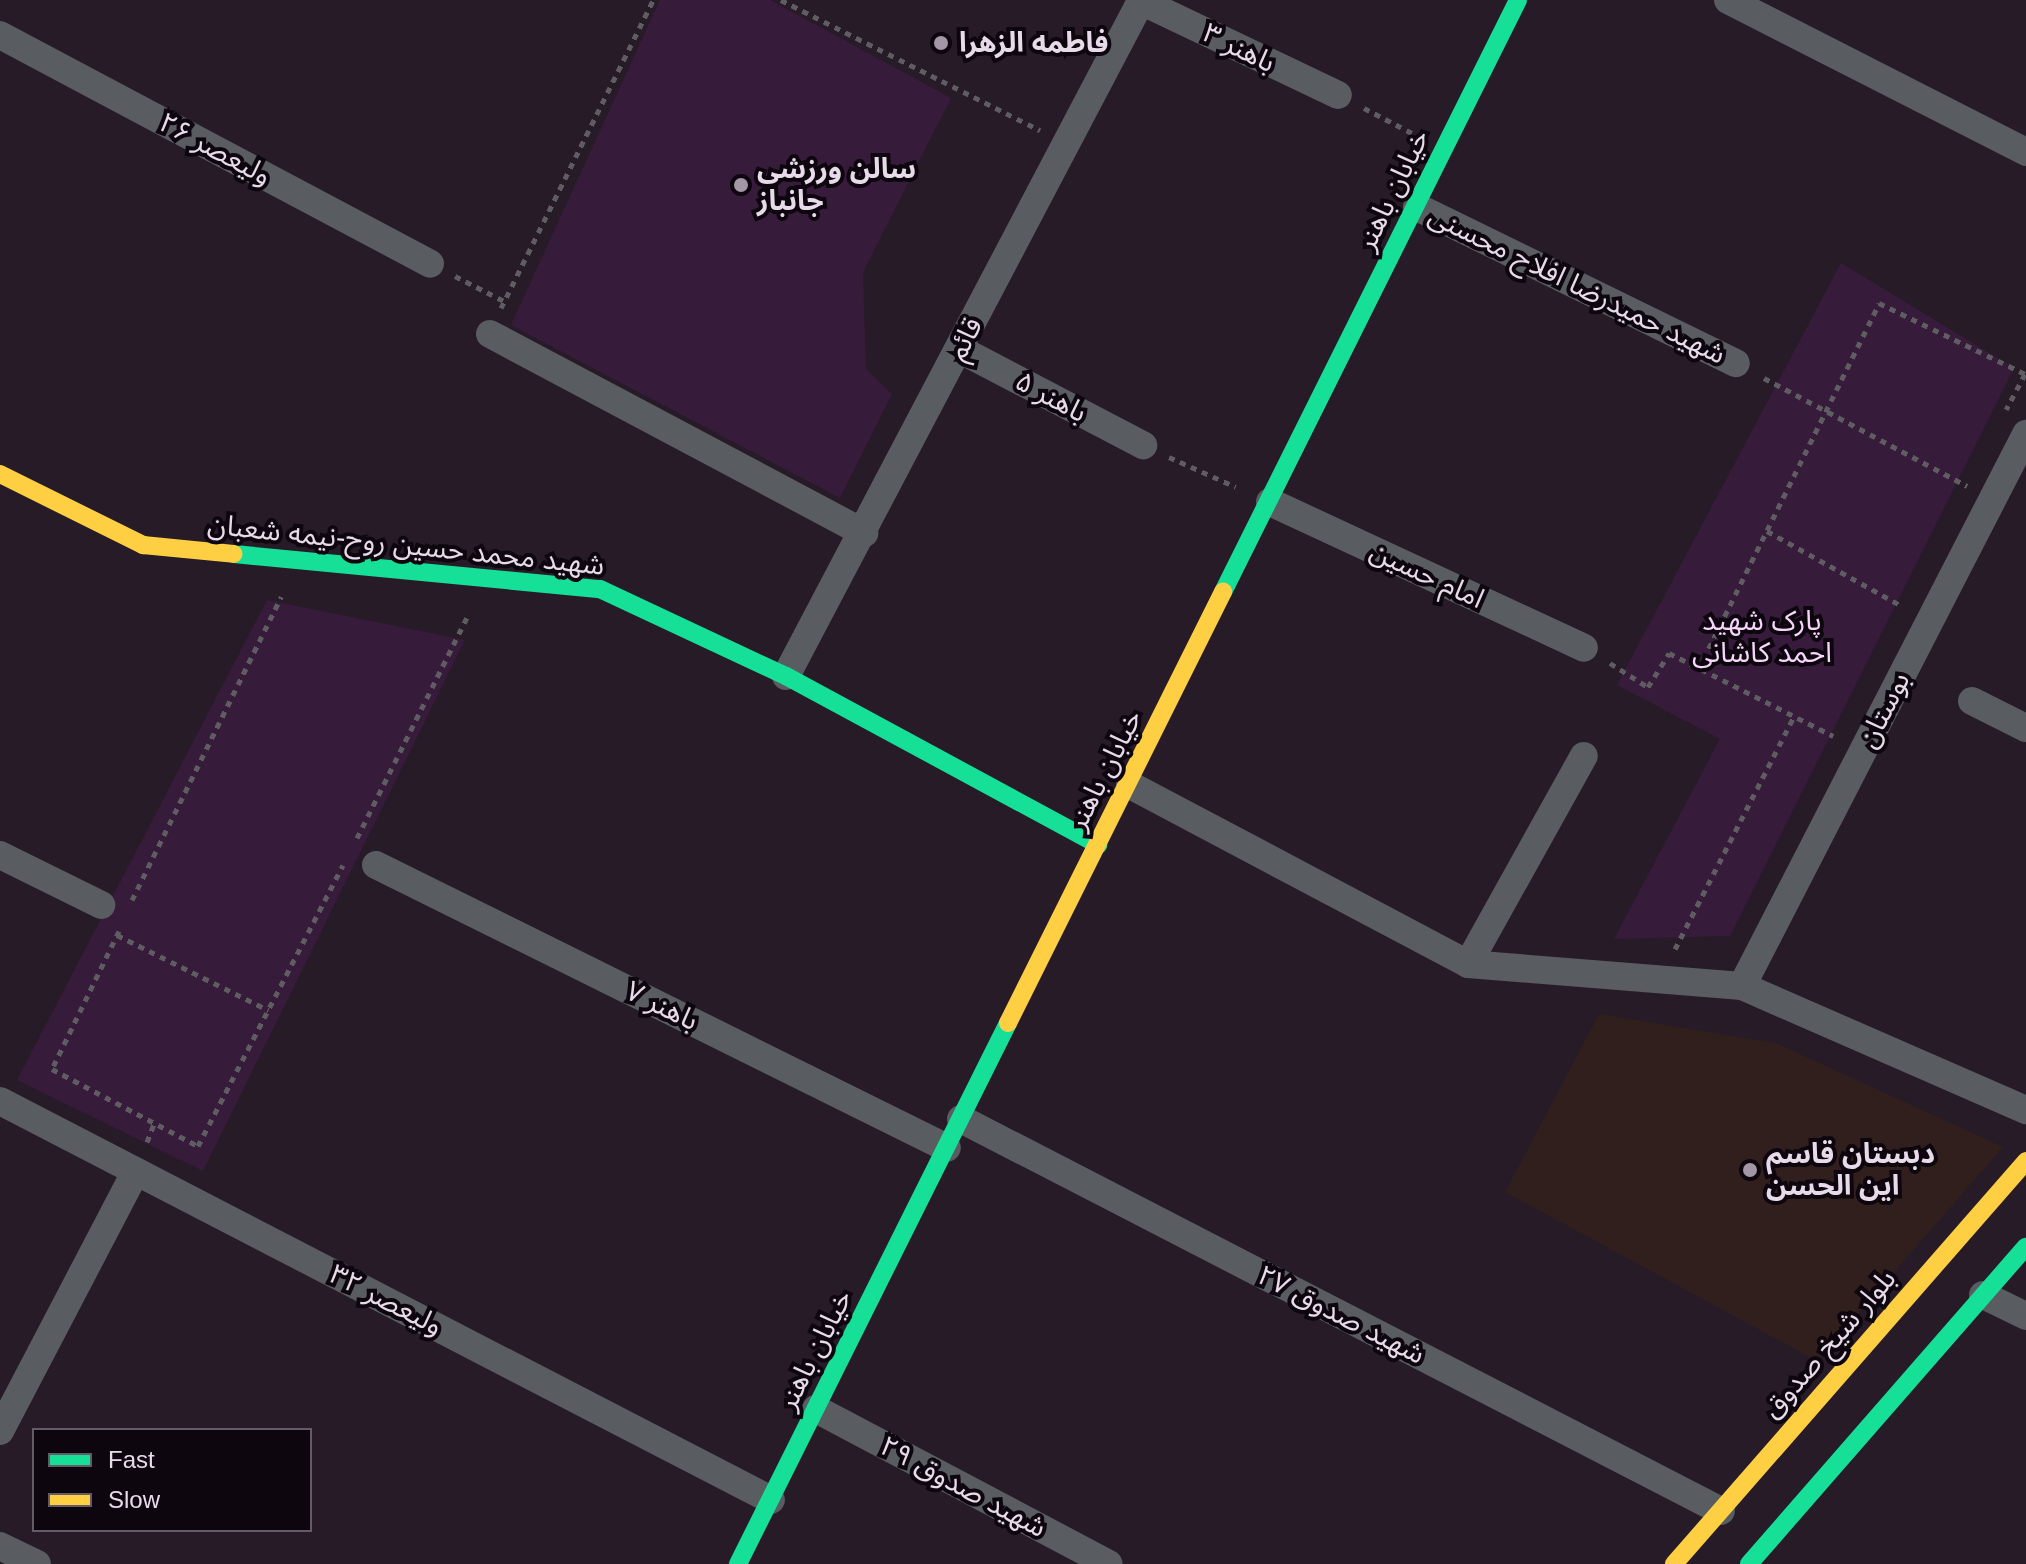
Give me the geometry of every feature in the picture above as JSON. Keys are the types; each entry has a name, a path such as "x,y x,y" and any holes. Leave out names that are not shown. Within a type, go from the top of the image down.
{"street":[{"name":"خیابان باهنر","path":"738,1564 1130,785 1518,0"},
{"path":"1728,0 2026,152"},
{"name":"قائم","path":"786,676 864,533 1141,1"},
{"name":"باهنر ۳","path":"1141,1 1338,95"},
{"name":"ولیعصر ۲۶","path":"0,35 430,264"},
{"name":"شهید حمیدرضا افلاح محسنی","path":"1417,207 1736,363"},
{"path":"490,334 864,533"},
{"name":"باهنر ۵","path":"959,349 1143,445"},
{"name":"بوستان","path":"1742,986 2026,434"},
{"name":"شهید محمد حسین روح-نیمه شعبان","path":"0,474 143,545 600,589 786,676 1098,845"},
{"name":"امام حسین","path":"1270,502 1584,648"},
{"path":"1972,701 2026,728"},
{"path":"1468,964 1584,756"},
{"path":"1130,785 1468,964 1742,986 2026,1110"},
{"path":"0,855 101,905"},
{"name":"باهنر ۷","path":"376,865 947,1148"},
{"name":"ولیعصر ۳۲","path":"0,1101 771,1500"},
{"name":"شهید صدوق ۲۷","path":"961,1119 1721,1511"},
{"name":"بلوار شیخ صدوق","path":"1674,1564 2026,1161"},
{"path":"0,1431 136,1171"},
{"path":"1749,1564 2026,1247"},
{"path":"1983,1295 2026,1316"},
{"name":"شهید صدوق ۲۹","path":"816,1409 1109,1564"},
{"path":"0,1546 37,1564"}],"path":[{"path":"490,334 653,0"},
{"path":"781,0 1066,144"},
{"path":"1338,95 1445,149"},
{"path":"430,264 504,301"},
{"path":"1698,670 1879,303 2025,374 2002,415"},
{"path":"1736,363 1965,485 1991,503"},
{"path":"1143,445 1270,502"},
{"path":"1958,499 1973,471"},
{"path":"1767,531 1930,621"},
{"path":"300,560 52,1069 198,1146 487,578"},
{"path":"1894,619 1908,592"},
{"path":"1584,648 1648,687 1669,653 1832,737 1839,724"},
{"path":"1660,979 1793,718"},
{"path":"117,935 268,1010"}],"shaded area":[{"name":"دبستان قاسم این الحسن","path":"1599,1014 1776,1043 2003,1147 1817,1361 1505,1192"}],"green space":[{"name":"سالن ورزشی جانباز","path":"660,0 770,0 951,98 863,272 866,369 892,394 840,498 511,325"},
{"name":"پارک شهید احمد کاشانی","path":"1841,263 2014,368 1730,936 1614,939 1720,739 1617,685"},
{"path":"267,600 465,640 203,1171 17,1080"}],"traffic: fast":[{"path":"1223,592 1518,0"},
{"path":"234,554 600,589 786,676 1098,845"},
{"path":"738,1564 1008,1023"},
{"path":"1749,1564 2026,1247"}],"traffic: slow":[{"path":"0,474 143,545 234,554"},
{"path":"1008,1023 1223,592"},
{"path":"1674,1564 2026,1161"}],"place":[{"name":"فاطمه الزهرا","path":"941,43"},
{"name":"سالن ورزشی جانباز","path":"741,185"},
{"name":"دبستان قاسم این الحسن","path":"1750,1170"}]}
